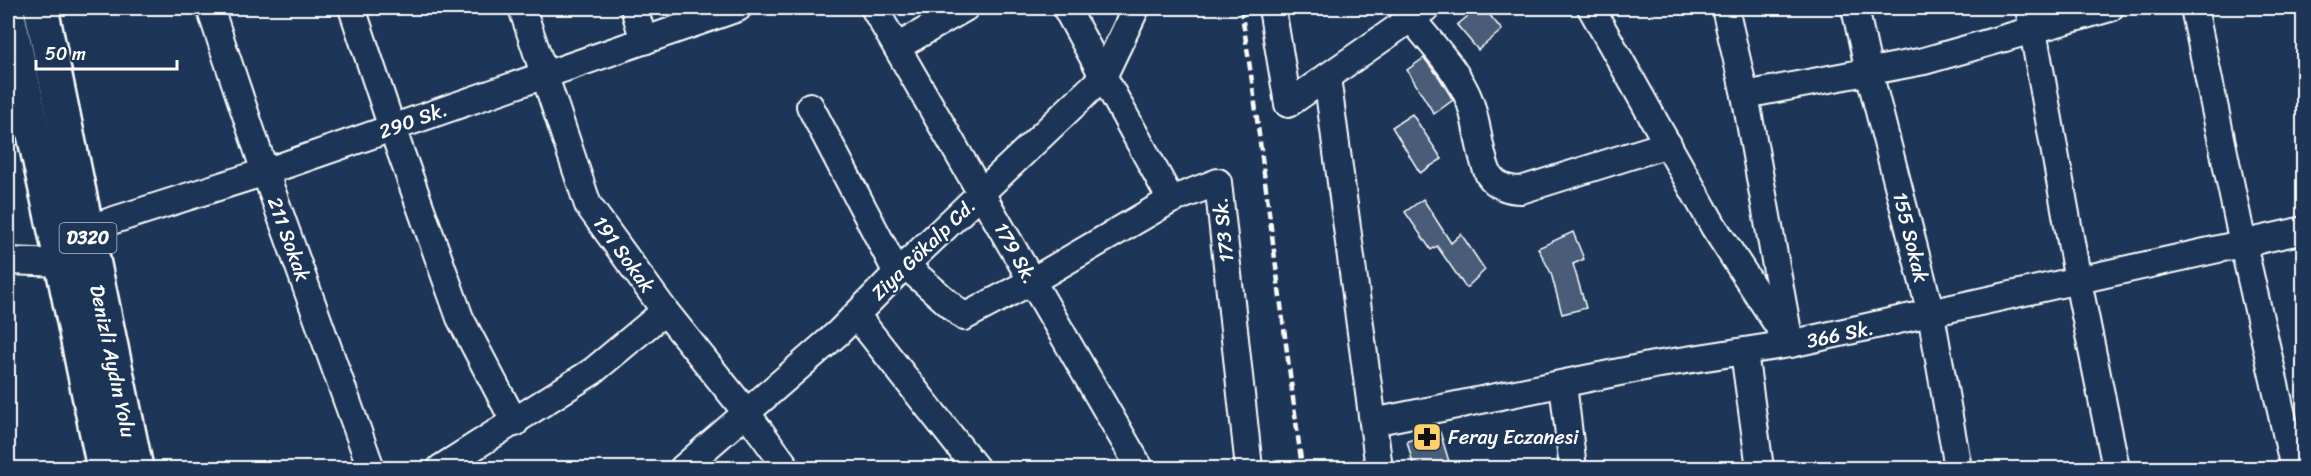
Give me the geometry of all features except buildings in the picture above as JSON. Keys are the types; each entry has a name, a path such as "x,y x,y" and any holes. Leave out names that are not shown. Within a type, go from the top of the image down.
{"highway":[{"name":"Denizli Aydın Yolu","path":"41,8 136,468"},
{"name":"Denizli Aydın Yolu","path":"8,15 104,468"}],"street":[{"name":"211 Sokak","path":"210,8 265,172 371,468"},
{"path":"352,8 460,318 515,423"},
{"name":"191 Sokak","path":"522,8 588,205 665,311 746,412 787,468"},
{"path":"634,8 644,41"},
{"name":"290 Sk.","path":"86,229 265,172 738,8"},
{"name":"179 Sk.","path":"874,8 1140,468"},
{"path":"897,47 965,8"},
{"path":"810,106 901,269 964,317 1032,281 1171,200 1066,8"},
{"name":"Ziya Gökalp Cd.","path":"683,468 838,333 901,269 1103,77 1136,8"},
{"path":"1272,8 1288,104 1419,13 1458,76 1470,102 1488,174 1499,185 1521,190 1668,144"},
{"path":"1591,8 1714,227 1790,344"},
{"path":"1725,8 1745,95 1790,344"},
{"name":"155 Sokak","path":"1855,8 1869,72 1931,314 1958,468"},
{"path":"1745,95 1924,61 2031,18 2110,8"},
{"path":"2194,8 2243,244 2294,468"},
{"path":"2031,18 2078,281 2116,468"},
{"path":"1327,77 1379,468"},
{"name":"173 Sk.","path":"1171,200 1218,182 1249,468"},
{"name":"366 Sk.","path":"1373,422 1654,365 1790,344 2304,230"},
{"path":"8,261 62,263"},
{"path":"441,468 515,423 593,371 665,311"},
{"path":"856,315 976,468"},
{"path":"1744,352 1760,468"},
{"path":"1563,384 1573,468"}],"railway":[{"path":"1241,8 1302,468"}],"place":[{"name":"Feray Eczanesi","path":"1427,437"}]}
